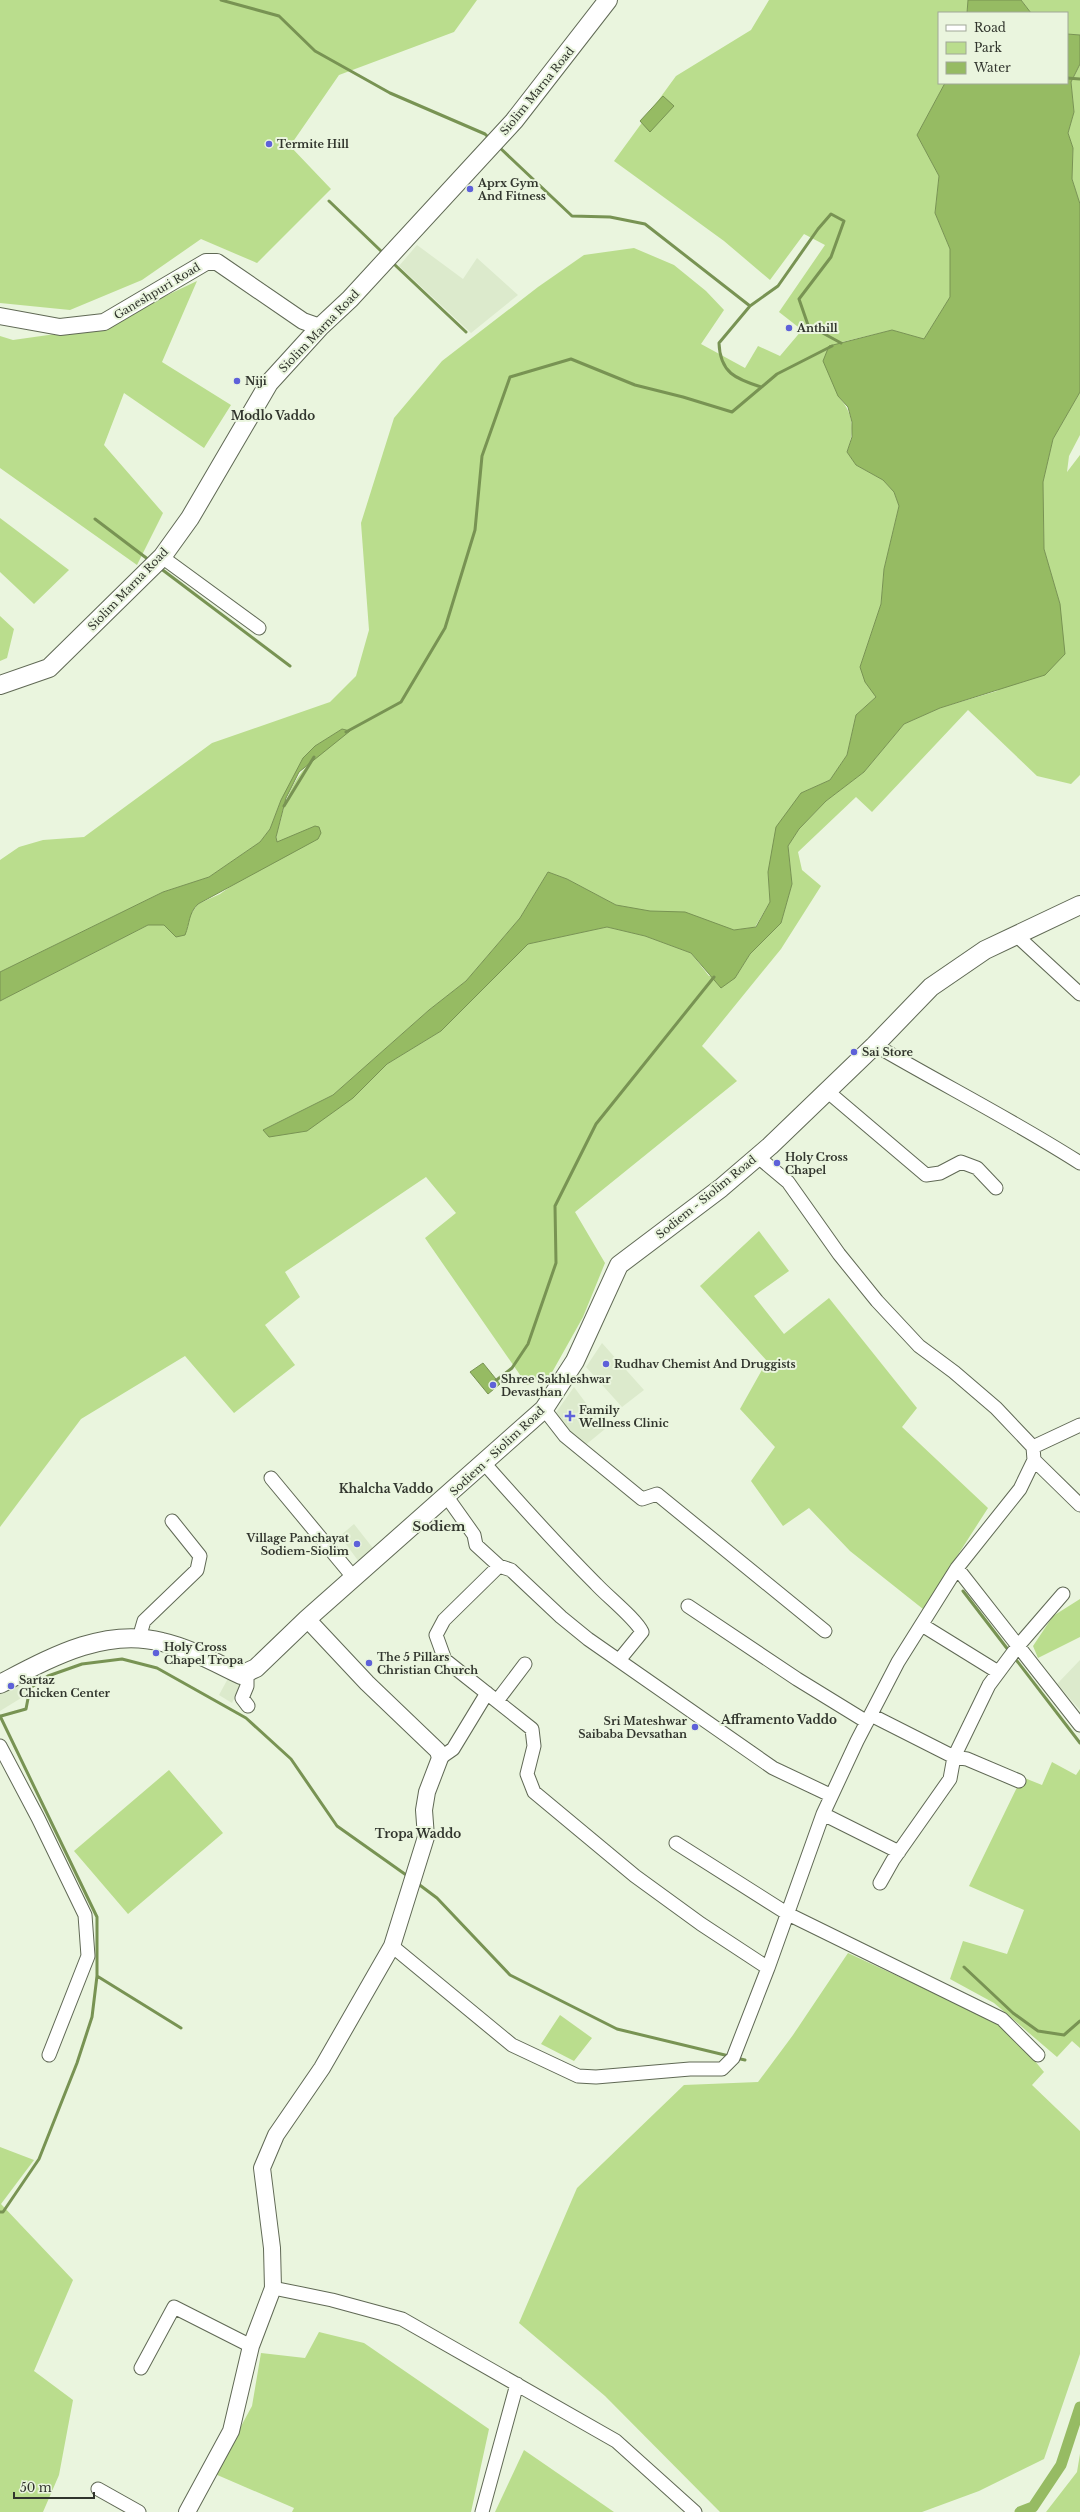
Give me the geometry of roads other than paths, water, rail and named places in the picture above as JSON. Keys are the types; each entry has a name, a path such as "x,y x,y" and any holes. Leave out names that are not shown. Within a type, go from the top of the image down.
{"main road":[{"name":"Siolim Marna Road","path":"0,685 49,668 162,557 190,518 269,383 320,327 350,299 514,121 608,0"},
{"name":"Sodiem - Siolim Road","path":"247,1674 544,1409 575,1361 619,1265 721,1188 757,1156 875,1045 931,987 985,950 1080,905"},
{"path":"0,1684 40,1663 90,1643 114,1638 139,1638 162,1642 241,1675 247,1674"}],"street":[{"name":"Ganeshpuri Road","path":"0,316 60,327 104,322 206,262 217,262 303,321 320,327"},
{"path":"162,557 259,628"},
{"path":"1016,935 1080,994"},
{"path":"875,1045 953,1090 1021,1125 1080,1163"},
{"path":"827,1091 926,1175 940,1173 961,1162 977,1168 996,1188"},
{"path":"392,1946 512,2045 578,2076 596,2077 690,2069 722,2069 733,2058 788,1914 830,1796 898,1662 957,1568 1020,1489 1034,1460 1033,1447 996,1408 954,1372 919,1346 839,1254 788,1182 757,1156"},
{"path":"544,1409 565,1436 642,1499 657,1494 825,1631"},
{"path":"1033,1447 1080,1425"},
{"path":"1034,1460 1080,1505"},
{"path":"484,1463 540,1527 620,1609 638,1623 642,1632 620,1659"},
{"path":"271,1478 354,1578"},
{"path":"447,1497 474,1535 476,1545 499,1566 511,1570 561,1617 588,1639 620,1659 773,1768 830,1796"},
{"path":"139,1638 144,1621 197,1570 200,1556 172,1521"},
{"path":"499,1566 444,1620 436,1635 446,1660 532,1729 534,1746 527,1774 534,1792 635,1876 701,1924 768,1968"},
{"path":"957,1568 1080,1725"},
{"path":"880,1883 899,1852 950,1779 954,1757 989,1685 1018,1646 1063,1594"},
{"path":"688,1606 797,1679 869,1719 954,1757 967,1759 1019,1781"},
{"path":"308,1619 367,1684 438,1751 440,1758"},
{"path":"922,1625 998,1672"},
{"path":"187,2512 231,2431 251,2346 273,2288 272,2248 262,2168 276,2135 322,2068 392,1946 426,1837 424,1810 427,1792 440,1758 453,1749 492,1697 525,1664"},
{"path":"247,1674 247,1686 242,1698 248,1706"},
{"path":"0,1746 38,1818 85,1915 88,1956 49,2055"},
{"path":"823,1814 899,1852"},
{"path":"676,1843 788,1914 1002,2018 1038,2056"},
{"path":"273,2288 332,2300 402,2319 616,2441 695,2512"},
{"path":"141,2368 174,2307 251,2346"},
{"path":"482,2512 517,2384"},
{"path":"98,2489 139,2512"}],"water":[{"path":"968,0 1021,0 1030,12 967,12"},
{"path":"1068,34 1080,35 1080,64 1071,82 1074,112 1068,133 1073,148 1072,179 1080,204 1080,392 1053,439 1043,482 1044,549 1060,604 1065,654 1045,675 940,708 904,724 864,772 826,801 799,829 788,846 792,884 781,923 750,954 735,978 721,988 691,953 645,936 607,927 528,944 441,1031 387,1064 353,1098 307,1131 269,1137 263,1130 333,1095 429,1010 466,981 520,918 548,872 567,879 616,905 650,911 685,912 734,930 756,927 770,902 768,872 776,827 801,793 830,780 847,755 856,715 876,697 865,682 860,667 881,604 884,569 899,506 894,492 883,480 856,465 847,452 852,437 852,422 848,407 838,396 823,361 829,346 892,330 924,339 950,297 950,249 935,213 939,176 917,135 944,84 1068,84"},
{"path":"663,96 674,106 650,132 640,121"},
{"path":"342,729 350,731 299,772 286,798 276,837 277,842 315,826 319,827 321,833 318,839 198,904 191,915 185,935 176,937 164,925 148,925 0,1001 0,972 163,892 209,877 260,842 270,829 281,800 303,758 315,746"},
{"path":"483,1363 500,1384 488,1394 470,1372"}],"waterway":[{"path":"221,0 279,16 315,51 390,93 485,134 489,138"},
{"path":"1068,78 1080,79"},
{"path":"498,146 572,216 610,217 645,224 750,306 778,286 818,229 831,214 844,221 831,257 799,299 808,325 841,343"},
{"path":"329,201 381,251"},
{"path":"395,265 466,332"},
{"path":"750,306 719,343 720,353 722,361 731,373 744,381 761,387"},
{"path":"346,732 401,702 445,628 475,530 482,456 510,377 571,359 635,385 683,397 732,412 777,374 832,346"},
{"path":"95,519 149,560"},
{"path":"160,568 290,666"},
{"path":"284,806 314,757"},
{"path":"494,1382 512,1368 528,1344 556,1263 555,1206 596,1124 714,977"},
{"path":"963,1591 1009,1651"},
{"path":"1014,1657 1080,1743"},
{"path":"1,1716 26,1709 30,1688 48,1676 82,1664 122,1659 157,1668 246,1718 291,1759 337,1826 409,1877"},
{"path":"0,1716 97,1917 97,1976 92,2017 77,2063 39,2159 3,2212 0,2212"},
{"path":"417,1883 437,1898 510,1975 617,2029 729,2056"},
{"path":"964,1967 1013,2013 1038,2031 1064,2035 1080,2021"},
{"path":"97,1976 181,2028"},
{"path":"736,2058 745,2060"},
{"path":"1020,2512 1033,2507 1061,2465 1080,2407"}],"place":[{"name":"Termite Hill","path":"269,144"},
{"name":"Aprx Gym And Fitness","path":"470,189"},
{"name":"Anthill","path":"789,328"},
{"name":"Niji","path":"237,381"},
{"name":"Sai Store","path":"854,1052"},
{"name":"Holy Cross Chapel","path":"777,1163"},
{"name":"Rudhav Chemist And Druggists","path":"606,1364"},
{"name":"Shree Sakhleshwar Devasthan","path":"493,1385"},
{"name":"Family Wellness Clinic","path":"570,1416"},
{"name":"Village Panchayat Sodiem-Siolim","path":"357,1544"},
{"name":"Holy Cross Chapel Tropa","path":"156,1653"},
{"name":"The 5 Pillars Christian Church","path":"369,1663"},
{"name":"Sartaz Chicken Center","path":"11,1686"},
{"name":"Sri Mateshwar Saibaba Devsathan","path":"695,1727"}],"district":[{"name":"Modlo Vaddo","path":"273,416"},
{"name":"Khalcha Vaddo","path":"386,1489"},
{"name":"Sodiem","path":"439,1526"},
{"name":"Afframento Vaddo","path":"779,1720"},
{"name":"Tropa Waddo","path":"418,1834"}]}
